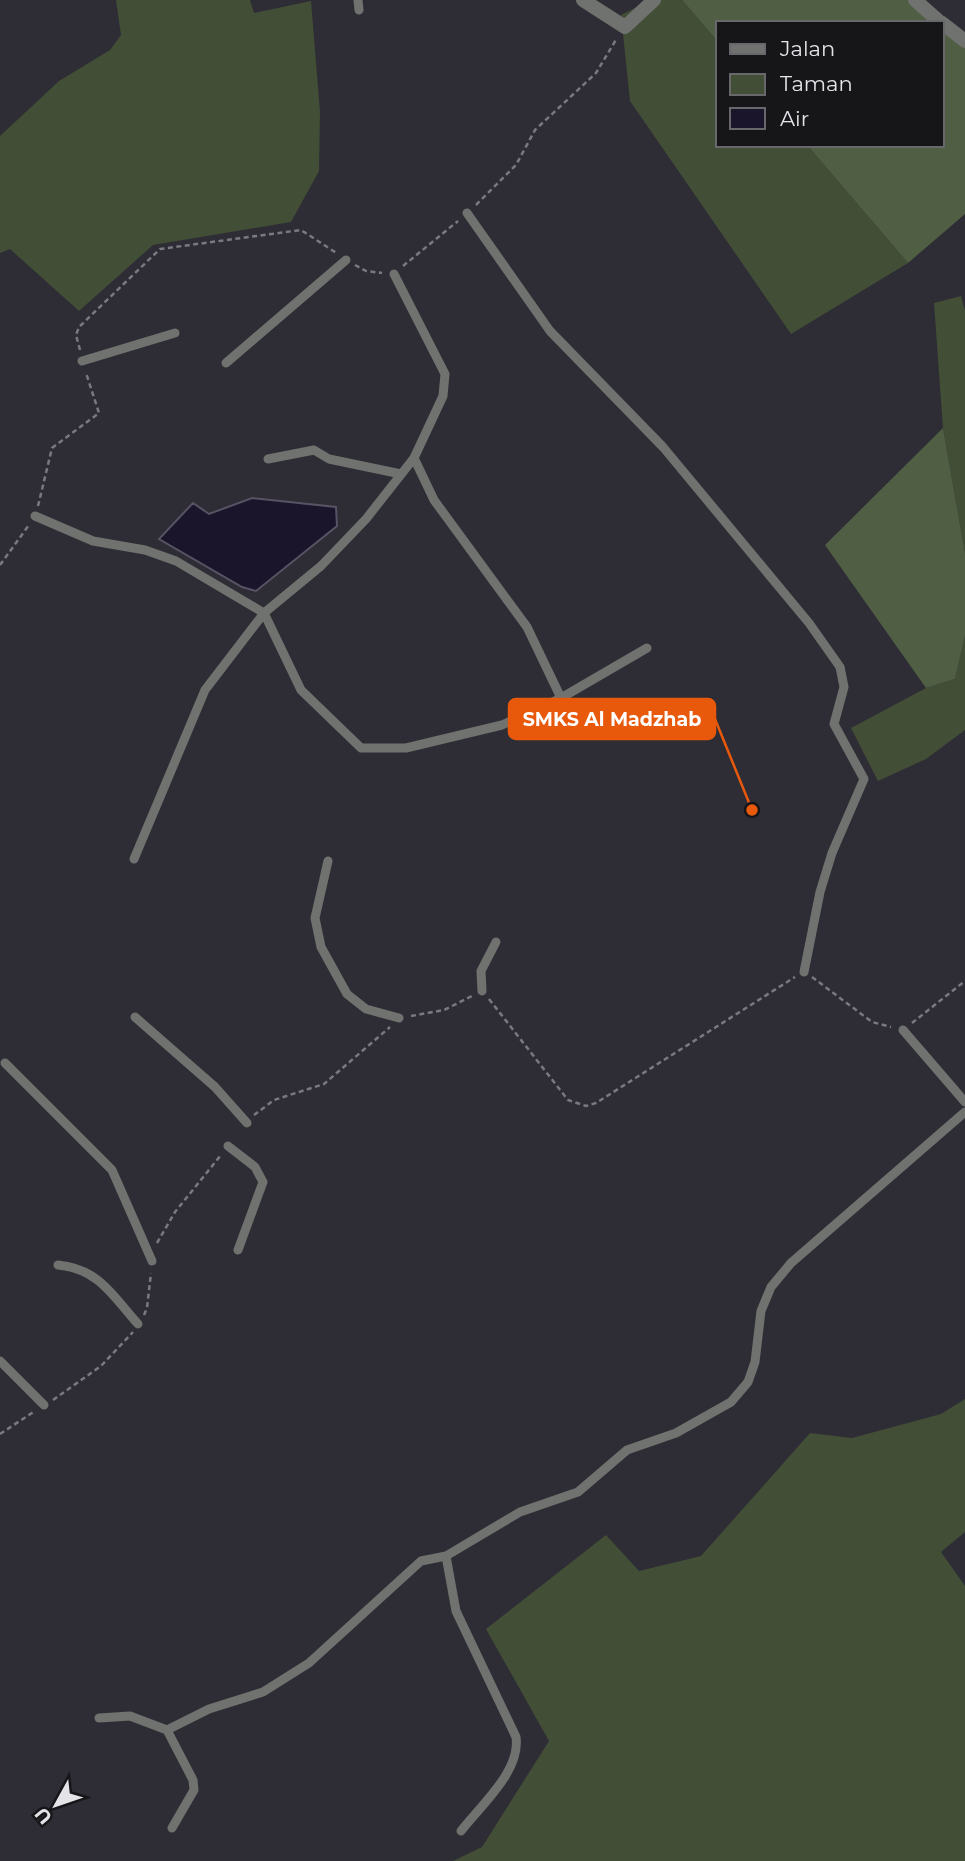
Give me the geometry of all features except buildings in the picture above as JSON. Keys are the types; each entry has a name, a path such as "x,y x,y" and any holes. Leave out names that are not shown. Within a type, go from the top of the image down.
{"street":[{"path":"583,0 625,27 654,0"},
{"path":"915,0 940,21"},
{"path":"944,25 965,41"}],"lane":[{"path":"467,214 550,331 663,447 809,623 840,667 844,687 835,724 864,779 828,866 804,972"},
{"path":"226,363 346,260"},
{"path":"134,859 205,690 264,613 321,566 414,458 443,396 444,374 394,274"},
{"path":"82,360 175,333"},
{"path":"268,459 314,450 329,459 401,474"},
{"path":"414,458 434,500 527,627 561,698"},
{"path":"35,516 93,541 145,550 176,561 264,613 300,690 361,748 406,748 502,725 561,698 647,648"},
{"path":"328,861 315,918 321,947 347,994 366,1009 399,1018"},
{"path":"482,991 481,971 496,942"},
{"path":"135,1017 215,1087 247,1123"},
{"path":"903,1030 965,1102"},
{"path":"5,1063 112,1170 152,1261"},
{"path":"167,1730 209,1709 264,1692 309,1663 421,1561 446,1556 520,1512 578,1492 627,1450 676,1433 730,1402 748,1382 755,1362 761,1311 771,1287 791,1263 965,1112"},
{"path":"228,1146 255,1167 262,1182 238,1250"},
{"path":"58,1265 78,1267 93,1274 138,1324"},
{"path":"0,1361 44,1405"},
{"path":"446,1556 456,1611 516,1737 518,1751 511,1767 461,1831"},
{"path":"99,1718 130,1716 167,1730 193,1780 194,1790 172,1828"}],"path":[{"path":"0,565 35,516 52,448 99,413 76,335 79,327 160,249 300,230 366,271 394,274 467,214 516,165 535,130 596,73 625,27"},
{"path":"247,1123 274,1100 324,1084 399,1018 444,1010 482,991 568,1100 586,1106 596,1103 804,972 872,1022 903,1030 965,981"},
{"path":"0,1434 101,1366 138,1324 147,1308 152,1261 159,1237 175,1212 228,1146"}],"green space":[{"path":"116,0 250,0 254,13 311,1 320,112 319,171 291,222 153,245 79,311 10,249 0,253 0,136 59,81 110,50 121,35"},
{"path":"651,0 682,0 716,40 716,147 809,147 908,263 791,334 630,101 621,15"},
{"path":"682,0 914,0 938,21 716,21 716,40"},
{"path":"944,27 965,45 965,214 908,263 809,147 944,147"},
{"path":"961,296 965,311 965,553 943,428 934,303"},
{"path":"943,428 965,553 965,636 955,679 926,688 825,545"},
{"path":"965,636 965,730 926,759 878,781 851,728 926,688 955,679"},
{"path":"965,1399 965,1532 941,1552 965,1586 965,1861 453,1861 482,1847 549,1741 486,1629 606,1535 639,1571 701,1556 810,1433 852,1438 941,1414"}],"water":[{"path":"252,498 336,507 337,526 256,591 242,587 159,539 193,503 209,514"}],"place":[{"name":"SMKS Al Madzhab","path":"752,810"}]}
